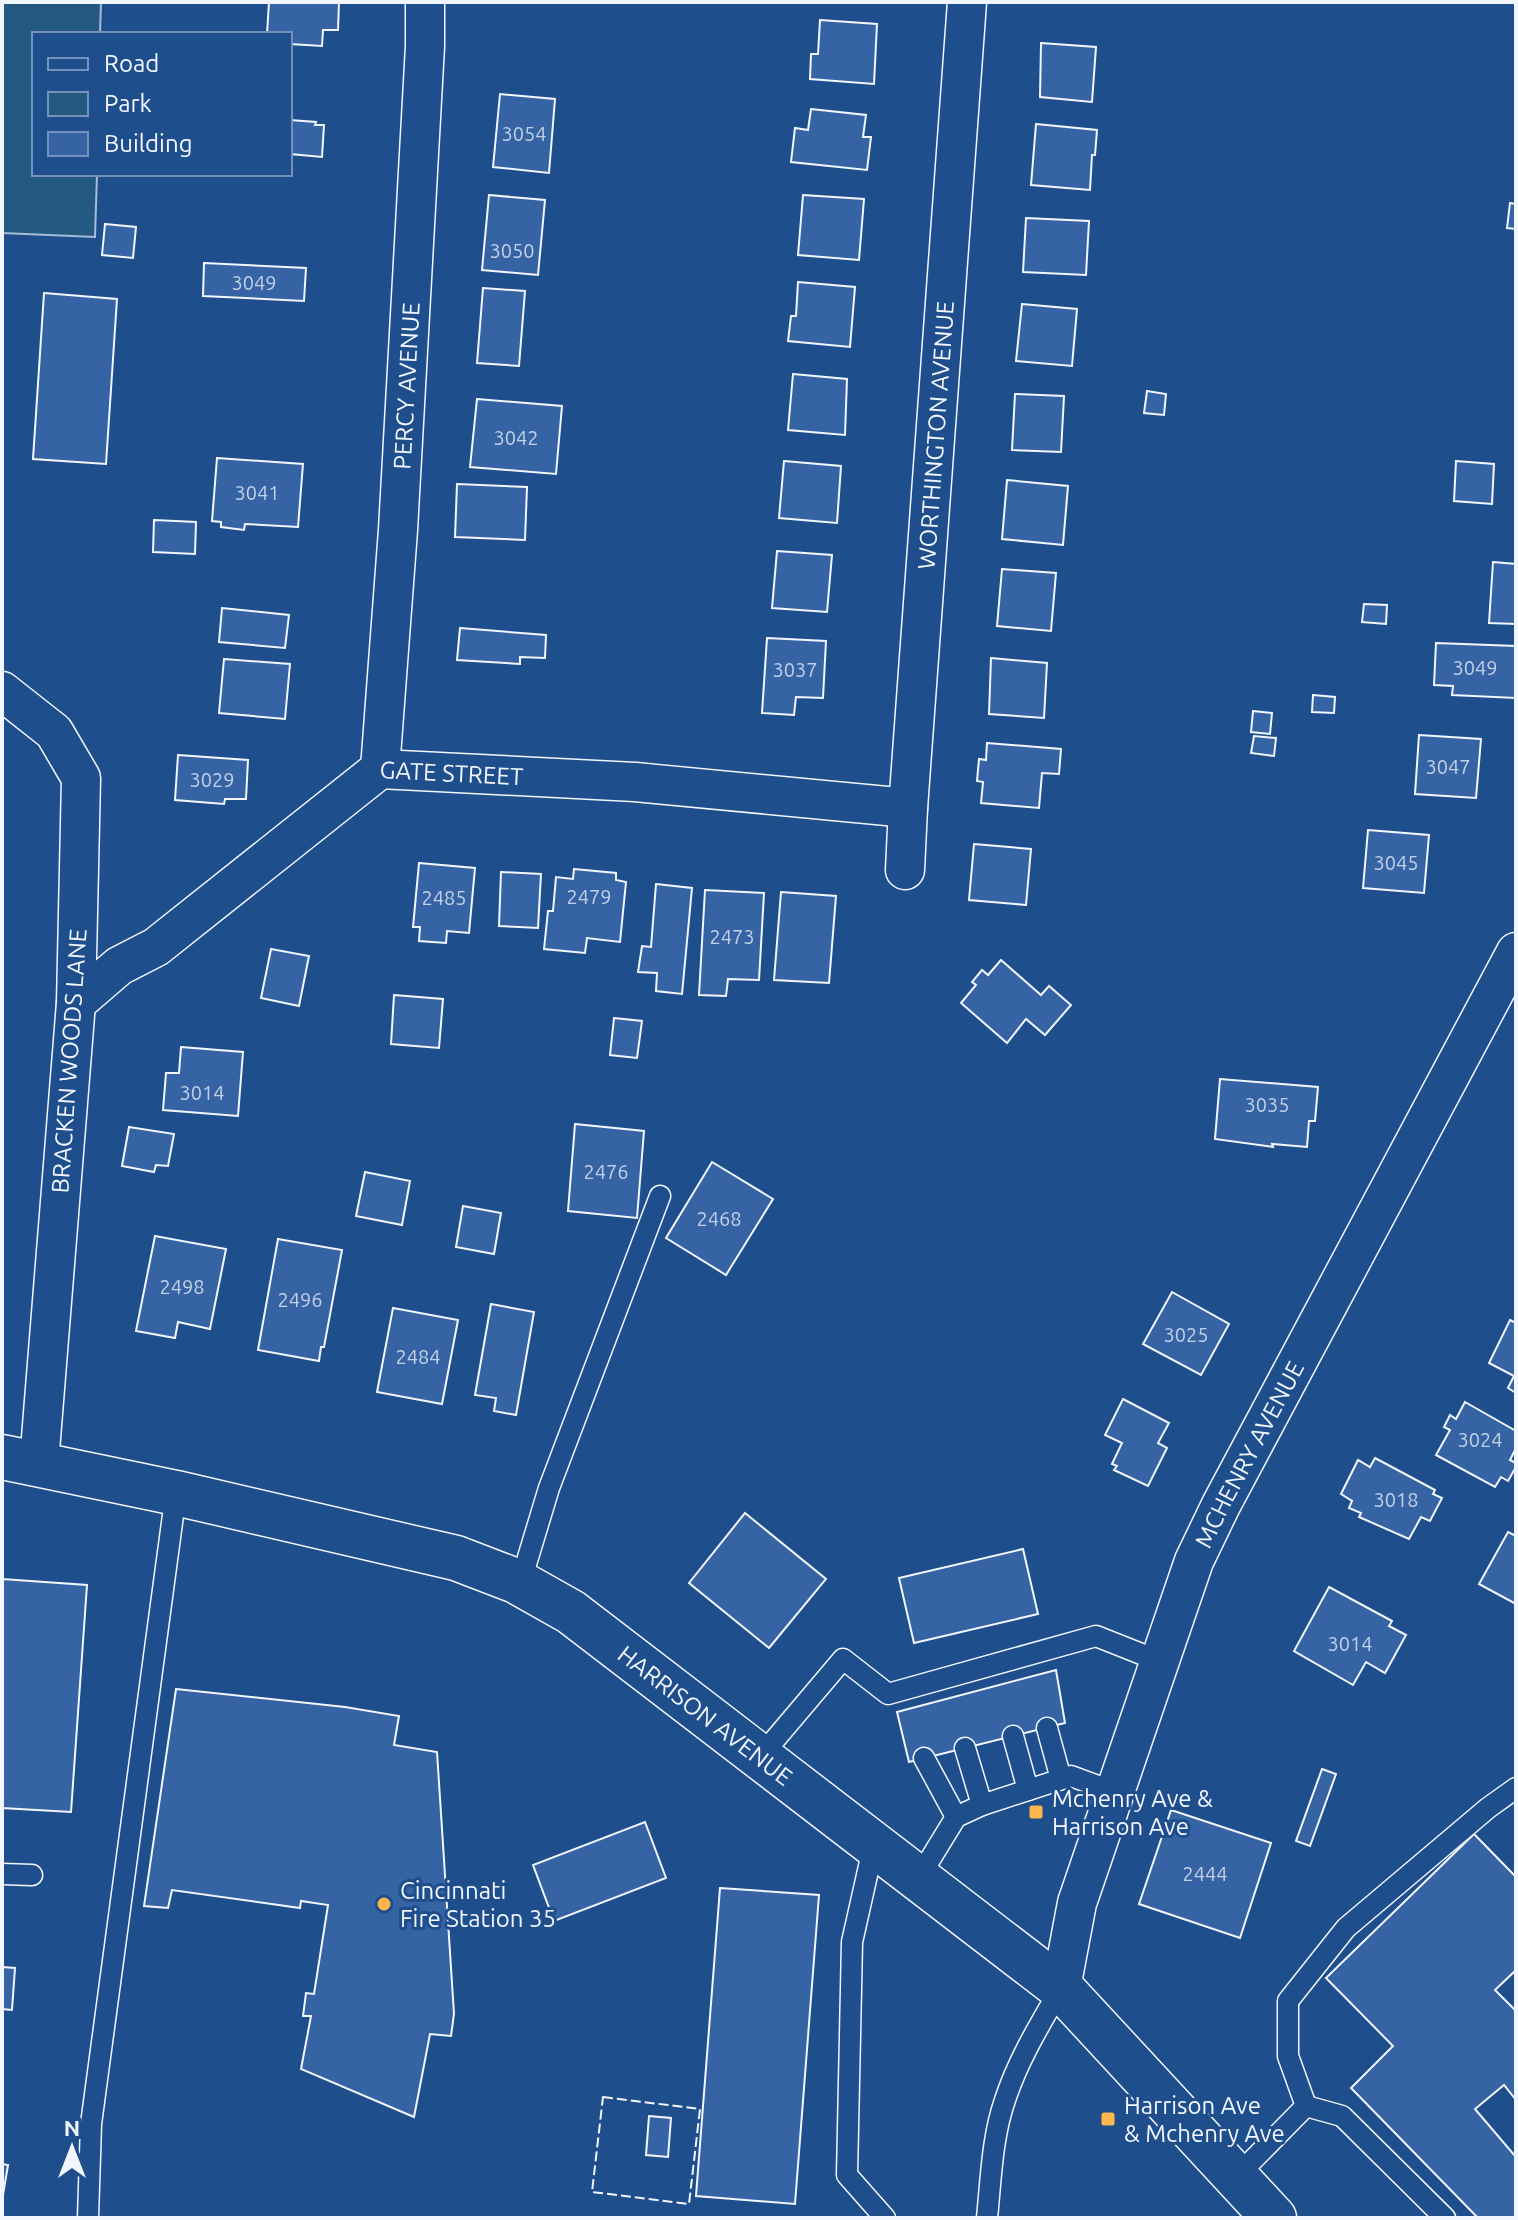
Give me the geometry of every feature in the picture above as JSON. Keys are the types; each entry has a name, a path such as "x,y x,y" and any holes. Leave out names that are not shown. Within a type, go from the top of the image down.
{"main road":[{"name":"HARRISON AVENUE","path":"20,1460 456,1558 520,1584 571,1612 1061,1988 1274,2218"}],"street":[{"name":"PERCY AVENUE","path":"380,769 398,530 425,2"},
{"name":"WORTHINGTON AVENUE","path":"905,870 967,2"},
{"name":"BRACKEN WOODS LANE","path":"2,691 54,732 81,778 76,1003 20,1460"},
{"name":"GATE STREET","path":"76,1003 119,966 156,947 380,769 635,782 908,808"},
{"name":"MCHENRY AVENUE","path":"1061,1988 1077,1903 1194,1561 1516,952"}],"lane":[{"path":"520,1584 549,1488 660,1196"},
{"path":"88,2218 91,2124 176,1493"},
{"path":"760,1757 843,1659 892,1703 995,1675 1031,1654 1096,1636 1159,1661"},
{"path":"1031,1654 1035,1675"},
{"path":"1047,1728 1061,1779"},
{"path":"1013,1736 1028,1790"},
{"path":"965,1748 982,1805"},
{"path":"924,1758 956,1817"},
{"path":"918,1879 956,1817 982,1805 1071,1776 1114,1792"},
{"path":"1306,2106 1288,2056 1288,2001 1346,1928 1516,1788"},
{"path":"874,1844 852,1942 847,2175 885,2218"},
{"path":"2,1874 32,1875"},
{"path":"987,2218 996,2137 1004,2102 1025,2049 1061,1988"},
{"path":"1236,2177 1306,2106"},
{"path":"1306,2106 1342,2116 1445,2218"}],"green space":[{"path":"2,2 101,2 100,32 32,32 32,176 97,176 95,237 2,233"}],"building":[{"path":"269,2 339,2 338,30 323,30 322,46 292,44 292,32 267,32"},
{"path":"820,20 877,24 874,84 810,79 811,54 818,54"},
{"path":"1041,43 1096,47 1092,102 1040,97"},
{"path":"500,94 555,99 549,173 493,167"},
{"path":"811,109 866,115 863,137 871,137 867,170 791,162 795,128 808,130"},
{"path":"292,120 324,125 322,157 292,154"},
{"path":"1036,124 1097,130 1090,190 1031,185"},
{"path":"489,195 545,200 538,275 482,270"},
{"path":"803,195 864,199 859,260 798,255"},
{"path":"1510,203 1516,204 1516,229 1507,228"},
{"path":"1026,218 1089,221 1086,275 1023,272"},
{"path":"105,224 136,227 133,258 102,255"},
{"path":"204,263 306,268 304,301 203,296"},
{"path":"798,282 855,287 850,347 788,341 791,316 796,316"},
{"path":"483,288 525,291 519,366 477,363"},
{"path":"44,293 117,299 106,464 33,459"},
{"path":"1022,304 1077,309 1072,366 1016,361"},
{"path":"793,374 847,379 845,435 788,430"},
{"path":"1147,391 1166,394 1164,415 1144,413"},
{"path":"1015,394 1064,396 1061,452 1012,450"},
{"path":"477,399 562,406 556,474 470,467"},
{"path":"217,458 303,464 298,527 245,524 244,530 221,527 221,522 212,521"},
{"path":"784,461 841,466 837,523 779,518"},
{"path":"1456,461 1494,464 1492,504 1454,501"},
{"path":"1007,480 1068,486 1063,545 1002,539"},
{"path":"457,484 527,487 525,540 455,537"},
{"path":"154,520 196,522 195,554 153,552"},
{"path":"777,551 832,555 827,612 772,608"},
{"path":"1493,562 1516,564 1516,624 1489,623"},
{"path":"1002,569 1056,573 1051,631 997,626"},
{"path":"1364,604 1387,605 1386,624 1362,622"},
{"path":"222,608 289,615 285,648 219,642"},
{"path":"460,628 546,635 545,658 520,657 520,664 457,660"},
{"path":"767,638 826,641 823,698 796,697 794,715 762,713"},
{"path":"1436,643 1516,646 1516,698 1452,695 1453,686 1434,685"},
{"path":"991,658 1047,663 1044,718 989,714"},
{"path":"224,659 290,664 285,719 219,713"},
{"path":"1313,695 1335,697 1334,713 1312,712"},
{"path":"1253,711 1272,713 1270,734 1251,732"},
{"path":"1419,735 1481,739 1476,798 1415,794"},
{"path":"1254,736 1276,738 1274,756 1251,753"},
{"path":"987,743 1061,749 1059,774 1042,773 1039,808 981,803 983,782 977,781 979,759 986,760"},
{"path":"178,755 248,760 246,799 225,799 224,804 175,800"},
{"path":"1368,830 1429,835 1424,893 1363,888"},
{"path":"974,844 1031,849 1026,905 969,900"},
{"path":"419,863 475,868 469,933 447,931 446,943 419,941 420,927 413,927"},
{"path":"574,869 616,873 616,880 626,882 620,942 587,938 585,953 544,949 548,911 553,911 556,877 573,879"},
{"path":"501,872 541,874 538,928 499,926"},
{"path":"656,884 692,888 682,994 656,991 657,973 638,972 642,946 651,947"},
{"path":"705,890 764,893 759,980 728,979 726,996 699,995"},
{"path":"781,892 836,896 829,983 774,980"},
{"path":"271,949 309,956 299,1006 261,998"},
{"path":"1001,960 1041,995 1049,986 1071,1005 1045,1035 1026,1019 1007,1043 961,1003 976,985 972,982 982,970 988,975"},
{"path":"394,995 443,999 439,1048 391,1044"},
{"path":"614,1018 642,1021 637,1058 610,1055"},
{"path":"181,1047 243,1052 238,1116 163,1110 166,1073 179,1073"},
{"path":"1220,1079 1318,1087 1315,1121 1309,1121 1307,1147 1272,1144 1273,1147 1215,1139"},
{"path":"575,1124 644,1131 637,1218 568,1211"},
{"path":"129,1127 174,1134 168,1166 156,1165 154,1172 122,1166"},
{"path":"712,1162 773,1199 726,1275 666,1238"},
{"path":"365,1172 410,1181 402,1225 356,1216"},
{"path":"463,1206 501,1213 494,1254 456,1247"},
{"path":"155,1236 226,1249 210,1329 178,1322 175,1338 136,1331"},
{"path":"278,1239 342,1250 319,1361 258,1350"},
{"path":"1172,1292 1229,1324 1201,1375 1143,1344"},
{"path":"491,1304 534,1312 516,1415 494,1411 496,1398 475,1395"},
{"path":"393,1308 458,1320 442,1404 377,1392"},
{"path":"1510,1320 1516,1323 1516,1393 1508,1388 1514,1376 1489,1363"},
{"path":"1123,1399 1169,1423 1158,1443 1167,1448 1148,1486 1114,1470 1117,1466 1112,1464 1122,1443 1105,1435"},
{"path":"1465,1402 1516,1431 1516,1448 1510,1460 1516,1463 1516,1467 1508,1481 1501,1477 1495,1487 1436,1455 1450,1430 1444,1427 1450,1415 1456,1419"},
{"path":"1375,1458 1435,1490 1433,1494 1442,1498 1430,1521 1421,1517 1409,1539 1359,1517 1361,1513 1349,1508 1352,1501 1341,1494 1358,1460 1370,1467"},
{"path":"745,1513 826,1579 769,1648 689,1583"},
{"path":"1508,1532 1516,1536 1516,1604 1479,1584"},
{"path":"1023,1549 1038,1614 914,1643 899,1578"},
{"path":"2,1579 87,1585 71,1812 2,1808"},
{"path":"1329,1587 1392,1621 1389,1626 1406,1635 1385,1673 1366,1662 1353,1685 1294,1651"},
{"path":"1056,1670 1065,1723 909,1762 897,1712"},
{"name":"Cincinnati Fire Station 35","path":"176,1689 345,1707 399,1716 394,1745 437,1752 454,2014 451,2036 430,2034 414,2117 301,2069 311,2016 303,2016 306,1993 314,1994 328,1905 301,1901 300,1908 172,1890 168,1908 144,1906"},
{"path":"1322,1769 1336,1774 1310,1846 1296,1841"},
{"path":"1171,1810 1271,1843 1240,1938 1139,1904"},
{"path":"645,1822 666,1878 554,1921 533,1865"},
{"path":"1474,1834 1516,1877 1516,1970 1495,1990 1516,2011 1516,2100 1504,2085 1475,2109 1516,2157 1516,2218 1478,2218 1351,2088 1393,2046 1326,1978"},
{"path":"720,1888 819,1895 795,2204 696,2196"},
{"path":"2,1967 15,1968 12,2010 2,2009"},
{"path":"649,2116 671,2118 668,2157 646,2155"},
{"path":"2,2164 8,2165 3,2195 2,2195"}],"fence":[{"path":"603,2097 700,2109 689,2204 592,2192 603,2097"}],"place":[{"name":"Mchenry Ave & Harrison Ave","path":"1036,1812"},
{"name":"Cincinnati Fire Station 35","path":"384,1904"},
{"name":"Harrison Ave & Mchenry Ave","path":"1108,2119"}]}
